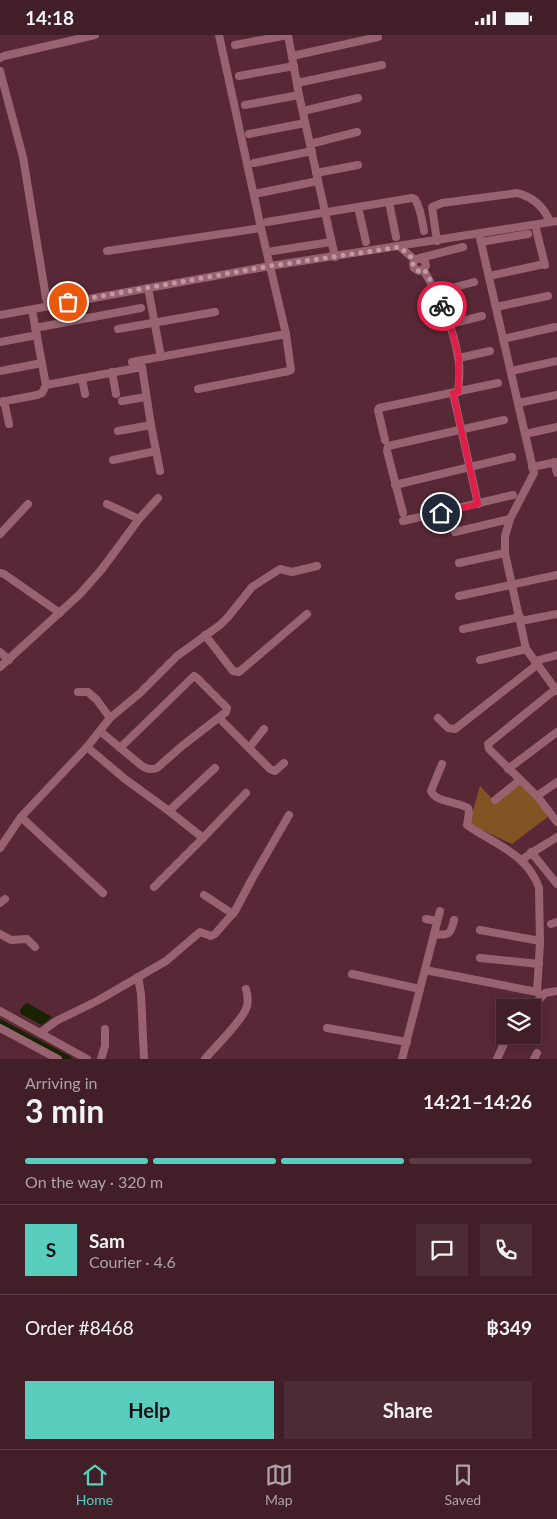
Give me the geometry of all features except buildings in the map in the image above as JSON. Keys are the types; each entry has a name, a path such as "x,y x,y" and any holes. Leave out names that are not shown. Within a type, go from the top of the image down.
{"street":[{"path":"0,58 95,35"},
{"path":"198,389 289,371 291,368 286,334 270,266 264,225 219,35"},
{"path":"235,45 288,35 299,95 335,257"},
{"path":"292,55 378,37"},
{"path":"297,83 382,65"},
{"path":"239,76 294,67"},
{"path":"0,71 23,157 49,306"},
{"path":"244,105 299,95"},
{"path":"303,111 358,98"},
{"path":"248,133 305,123"},
{"path":"254,163 357,133"},
{"path":"260,193 358,165"},
{"path":"437,241 432,207 442,203 517,193 535,201 543,208 553,222 480,238"},
{"path":"107,251 264,225 325,212 415,199 421,212 424,231"},
{"path":"389,202 396,237"},
{"path":"358,207 366,242"},
{"path":"489,276 543,265 535,225"},
{"path":"0,315 270,266 437,241 528,234"},
{"path":"480,238 534,475 510,519 505,536 505,553 526,649 557,690 488,744 489,749 537,797 557,822"},
{"path":"272,251 332,242"},
{"path":"400,247 418,259"},
{"path":"463,247 418,259 413,264 414,268 419,271 424,269 437,292 450,324 459,358 456,393 461,430 478,504"},
{"path":"437,292 474,281"},
{"path":"148,288 161,357"},
{"path":"496,307 548,296"},
{"path":"0,342 36,331 141,308"},
{"path":"9,424 2,402 37,395 42,393 46,385 32,310"},
{"path":"118,329 215,312"},
{"path":"450,324 482,316"},
{"path":"503,339 555,327"},
{"path":"132,362 286,334"},
{"path":"459,358 490,351"},
{"path":"511,371 557,361"},
{"path":"0,371 42,363"},
{"path":"46,385 142,367 160,471"},
{"path":"112,372 116,394"},
{"path":"82,378 85,394"},
{"path":"385,441 379,408 498,383"},
{"path":"518,403 557,395"},
{"path":"122,401 146,397"},
{"path":"403,513 387,451 388,446 504,420"},
{"path":"118,431 151,425"},
{"path":"525,435 557,427"},
{"path":"113,459 156,451"},
{"path":"395,485 512,457"},
{"path":"532,467 556,462 557,473"},
{"path":"404,521 513,495"},
{"path":"0,667 91,583 139,519 158,498"},
{"path":"0,534 28,504"},
{"path":"107,504 139,519"},
{"path":"455,532 510,519"},
{"path":"459,563 505,553"},
{"path":"0,847 21,817 87,747 110,718 140,693 177,656 220,625 252,587 280,569 292,572 317,566"},
{"path":"0,573 60,613"},
{"path":"459,597 557,575"},
{"path":"204,635 233,671 239,672 307,614"},
{"path":"463,629 557,614"},
{"path":"480,659 526,649"},
{"path":"0,652 9,659"},
{"path":"438,718 448,729 455,729 536,662 557,655"},
{"path":"100,731 120,748 146,769 152,770 157,769 182,746 220,717 227,711 227,708 194,676 120,748"},
{"path":"78,692 88,692 97,700 110,718"},
{"path":"220,717 273,771 284,763"},
{"path":"249,748 264,729"},
{"path":"508,769 557,732"},
{"path":"87,747 125,779 203,838"},
{"path":"442,764 431,791 432,794 437,798 466,806 469,812 467,825 515,854 524,862 537,882 539,888 540,941 539,994 536,999"},
{"path":"169,811 215,767"},
{"path":"495,800 520,780"},
{"path":"537,797 557,782"},
{"path":"154,887 246,793"},
{"path":"40,1033 56,1021 96,1001 169,958 200,932 211,936 215,934 233,914 289,815"},
{"path":"21,817 103,893"},
{"path":"524,862 557,837"},
{"path":"535,853 557,884"},
{"path":"204,895 233,914"},
{"path":"402,1059 440,911"},
{"path":"426,919 437,921"},
{"path":"434,934 448,934 451,931 454,920"},
{"path":"480,930 540,941"},
{"path":"0,934 11,940 27,939 35,947"},
{"path":"480,958 539,964"},
{"path":"425,969 539,994 557,991"},
{"path":"352,974 420,989"},
{"path":"138,977 141,994 144,1059"},
{"path":"205,1059 246,1009 248,999 246,989"},
{"path":"0,1011 87,1059"},
{"path":"0,1028 58,1059"},
{"path":"327,1028 407,1042"},
{"path":"101,1059 105,1045 105,1029"},
{"path":"497,1059 504,1044"}],"shaded area":[{"path":"522,784 549,816 512,844 469,824 480,786 496,803"},
{"path":"26,1003 52,1017 42,1025 21,1014 20,1010"}],"waterway":[{"path":"0,1022 69,1059"}],"way so far":[{"path":"68,302 270,266 400,247 414,260 415,269 419,271 424,269 437,292 442,306"}],"route":[{"path":"441,513 478,504 453,393 458,392 459,358 450,324 442,306"}]}
